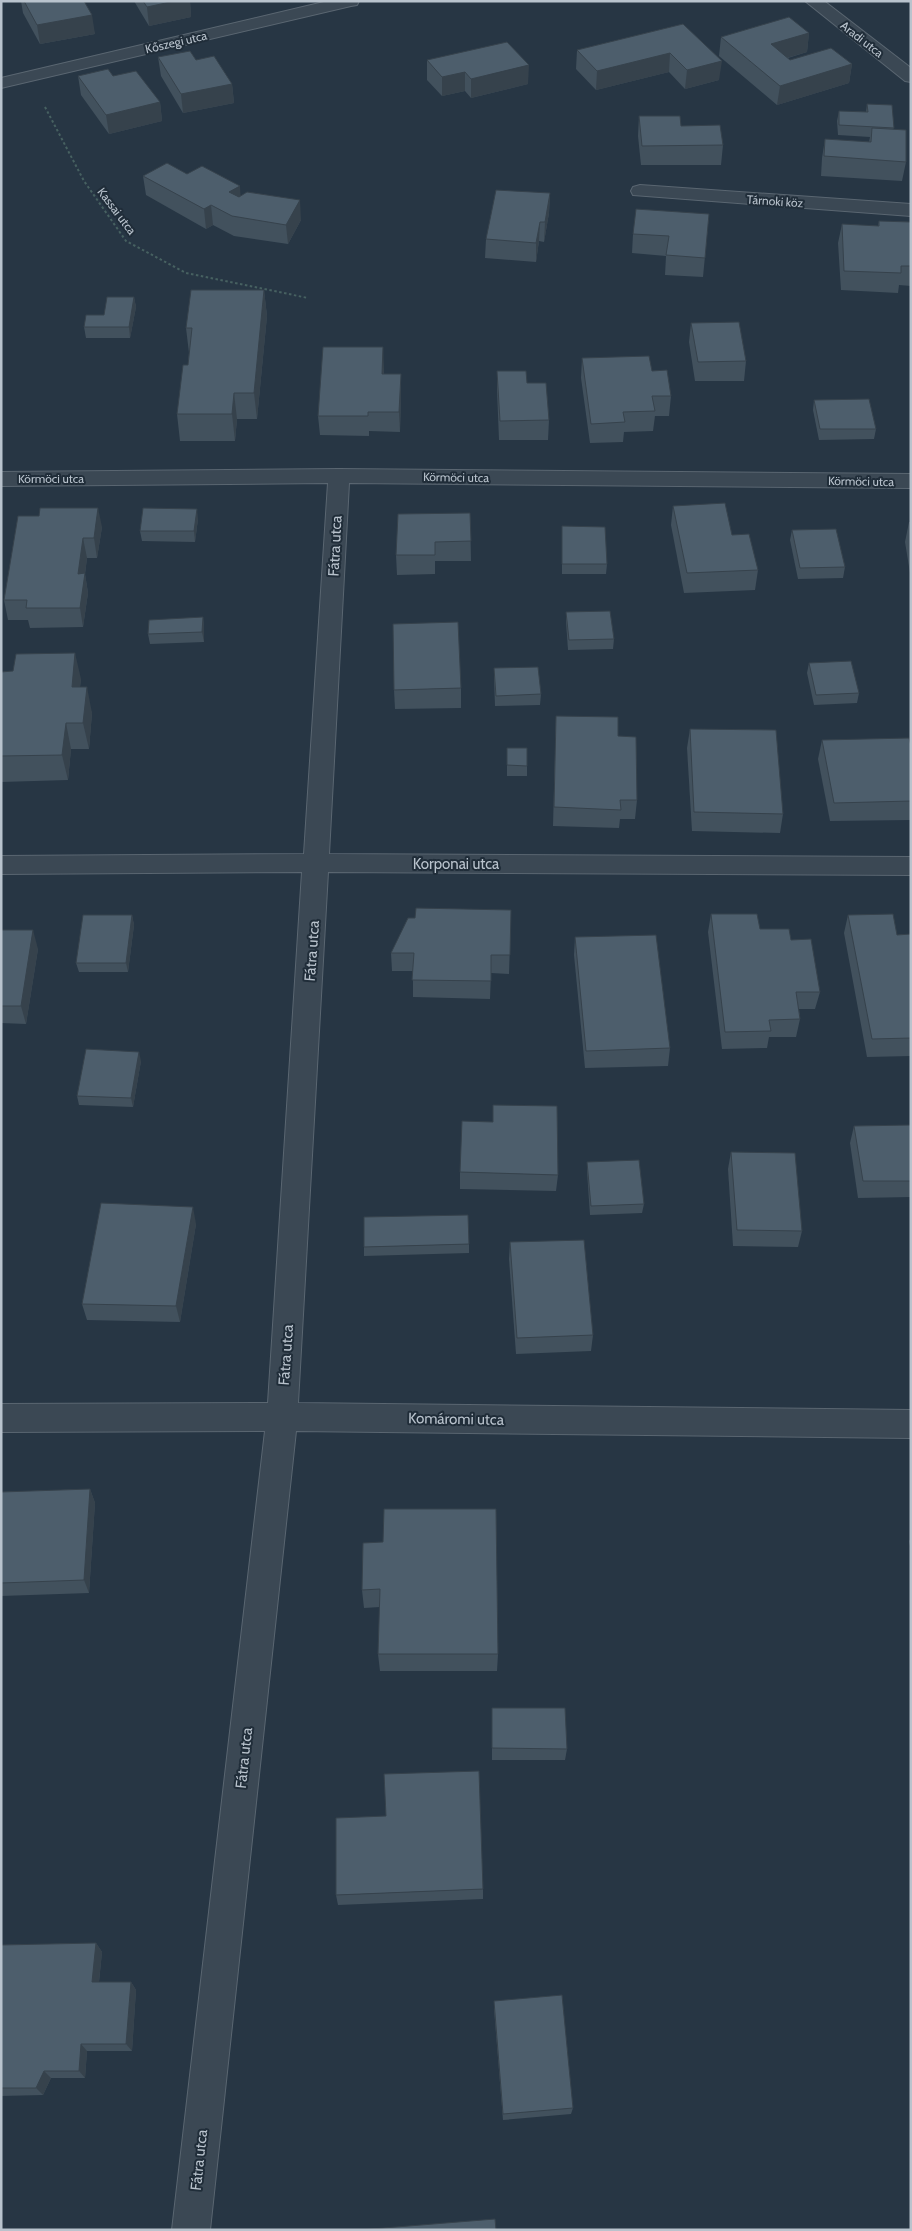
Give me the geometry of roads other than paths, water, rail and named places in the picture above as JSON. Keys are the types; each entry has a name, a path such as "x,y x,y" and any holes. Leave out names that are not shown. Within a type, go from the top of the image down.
{"street":[{"name":"Kőszegi utca","path":"1,83 351,1"},
{"name":"Aradi utca","path":"813,1 911,77"},
{"name":"Tárnoki köz","path":"640,191 911,210"},
{"name":"Körmöci utca","path":"1,479 339,476 911,481"},
{"name":"Fátra utca","path":"191,2230 282,1416 339,476"},
{"name":"Korponai utca","path":"1,865 317,863 911,866"},
{"name":"Komáromi utca","path":"1,1418 282,1416 911,1424"}]}
